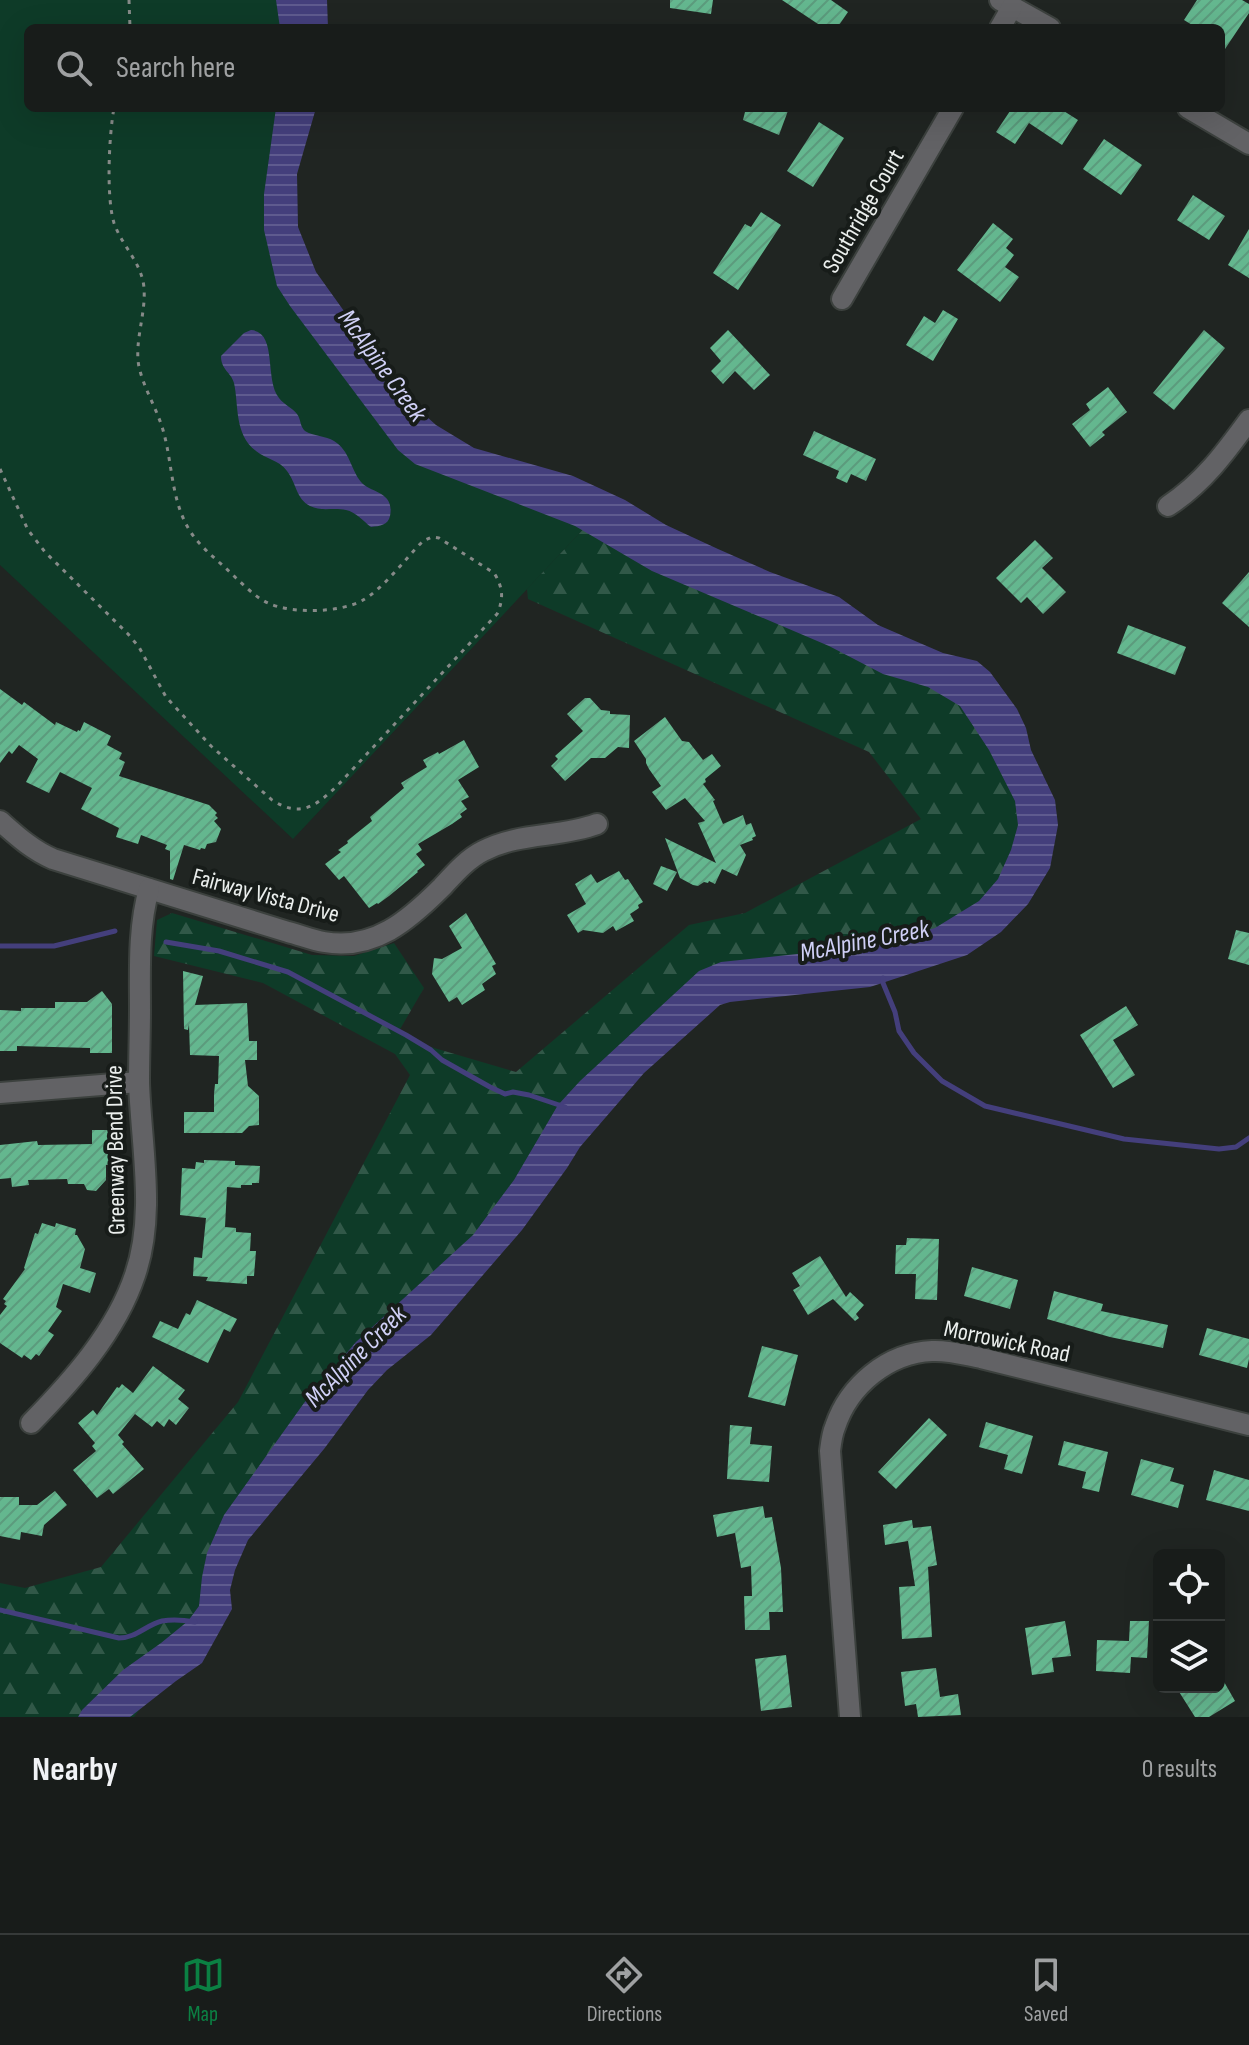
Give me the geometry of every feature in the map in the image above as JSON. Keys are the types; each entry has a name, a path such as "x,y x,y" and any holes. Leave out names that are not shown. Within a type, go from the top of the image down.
{"street":[{"path":"1001,24 1006,3 1043,24"},
{"name":"Southridge Court","path":"842,299 951,112"},
{"path":"1195,112 1249,144"},
{"path":"1168,506 1203,478 1249,420"},
{"name":"Fairway Vista Drive","path":"0,821 26,844 53,859 324,942 345,943 379,936 407,921 462,866 488,848 520,837 563,834 597,824"},
{"name":"Greenway Bend Drive","path":"31,1423 53,1401 112,1324 135,1276 142,1249 146,1210 139,1082 141,934 149,889"},
{"path":"0,1093 139,1082"},
{"name":"Morrowick Road","path":"850,1717 830,1451 835,1427 845,1405 871,1374 906,1356 944,1351 1249,1425"}],"path":[{"path":"129,0 130,24"},
{"path":"0,469 28,530 56,564 139,647 166,697 211,746 272,800 293,810 313,806 338,785 497,614 502,604 500,582 494,573 439,538 423,541 372,594 360,602 347,607 318,610 269,604 248,590 200,546 186,526 176,503 162,426 139,366 144,289 134,257 113,220 110,131 113,112"}],"green space":[{"path":"0,0 282,0 283,24 24,24 24,112 293,112 280,223 388,409 592,520 293,839 0,565"},
{"path":"592,520 970,680 1018,772 1021,859 942,952 685,992 262,1498 191,1638 134,1717 0,1717 0,1583 25,1588 101,1567 238,1402 410,1075 395,1054 263,983 154,956 157,920 172,913 312,955 354,956 394,943 424,988 399,1031 424,1045 516,1072 689,925 745,913 921,819 869,752 528,599 527,589"}],"water":[{"path":"276,0 327,0 328,24 279,24"},
{"name":"McAlpine Creek","path":"275,112 315,112 297,174 298,227 316,272 407,399 436,425 474,448 573,476 718,549 839,597 878,625 943,653 977,661 990,672 1017,709 1031,750 1055,800 1058,825 1050,868 1028,904 1001,932 967,955 870,987 720,1005 644,1073 580,1147 522,1230 431,1335 387,1370 368,1390 324,1449 248,1540 230,1590 232,1609 202,1663 130,1717 78,1717 123,1670 188,1621 199,1606 207,1553 224,1515 304,1403 356,1342 473,1235 514,1180 558,1105 580,1081 699,971 721,962 873,946 935,928 979,901 998,879 1018,825 1015,801 989,750 960,706 928,687 883,674 829,646 652,571 575,526 415,464 398,450 277,286 264,230 264,194"},
{"path":"251,330 265,339 272,380 279,398 297,414 305,431 331,439 339,445 361,482 385,497 391,508 385,523 371,527 350,511 310,506 302,499 284,467 249,444 241,428 234,383 221,356"}],"building":[{"path":"670,0 713,0 711,14 670,8"},
{"path":"782,0 831,0 848,12 840,24 818,24"},
{"path":"1197,0 1242,0 1249,4 1249,13 1225,49 1225,24 1190,24 1184,20"},
{"path":"745,112 788,112 779,135 743,120"},
{"path":"1009,112 1065,112 1078,120 1062,145 1029,123 1015,144 996,132"},
{"path":"819,122 844,138 813,187 787,171"},
{"path":"1104,139 1142,165 1121,195 1083,169"},
{"path":"1193,195 1225,216 1209,240 1177,220"},
{"path":"761,212 781,225 738,290 713,273 745,224 751,227"},
{"path":"993,223 1013,239 1006,248 1014,255 1005,267 1019,277 1000,302 957,270"},
{"path":"1249,229 1249,278 1228,265"},
{"path":"943,310 958,319 933,361 906,345 924,316 935,323"},
{"path":"728,330 770,375 754,390 735,371 723,384 711,371 721,361 710,348"},
{"path":"1204,330 1225,348 1174,410 1153,393"},
{"path":"1108,387 1127,412 1102,432 1105,435 1090,447 1072,424 1090,410 1086,404"},
{"path":"814,431 876,459 866,481 851,474 847,483 836,478 839,471 803,455"},
{"path":"1035,540 1053,558 1042,568 1066,592 1043,614 1027,597 1021,603 996,578"},
{"path":"1249,572 1249,627 1222,603"},
{"path":"1128,625 1186,647 1175,675 1117,653"},
{"path":"0,689 55,725 56,722 77,732 84,722 111,736 107,745 122,753 119,759 125,762 119,776 209,805 217,813 218,818 214,821 221,829 216,842 200,850 184,845 173,880 170,879 170,851 165,849 167,845 141,835 138,844 116,837 119,828 81,809 92,788 60,772 49,793 26,782 38,759 19,745 12,754 9,751 0,763"},
{"path":"585,698 590,698 601,710 610,711 610,714 630,715 629,748 618,747 605,758 591,758 565,781 551,766 558,759 555,756 583,731 567,714"},
{"path":"665,717 682,741 689,742 703,760 712,754 721,766 703,784 715,800 723,824 743,815 746,825 751,823 756,836 740,845 746,855 737,876 722,869 715,884 709,881 698,886 680,878 665,838 716,863 698,823 705,821 685,798 666,810 652,792 661,786 634,741"},
{"path":"464,740 479,767 458,780 469,797 461,801 467,809 460,814 462,817 418,844 422,850 416,854 425,865 389,896 369,908 344,876 339,880 325,864 372,821 370,817 404,788 401,783 427,767 423,760"},
{"path":"661,866 677,872 667,891 653,884"},
{"path":"619,871 643,902 630,914 634,921 616,931 613,926 603,933 583,930 578,933 567,915 586,904 575,884 591,874 597,883"},
{"path":"466,913 496,964 492,966 496,974 482,984 485,990 462,1005 457,997 449,1002 432,974 434,958 442,959 462,948 449,926"},
{"path":"1236,930 1249,933 1249,965 1228,959"},
{"path":"183,971 203,976 195,1005 247,1003 249,1041 257,1041 257,1060 245,1060 248,1086 259,1096 259,1125 249,1126 242,1133 184,1133 184,1112 214,1112 219,1056 190,1055 189,1024 188,1030 184,1029"},
{"path":"102,991 112,1004 112,1053 90,1053 90,1048 17,1046 17,1051 0,1051 0,1010 55,1008 55,1002 87,1002"},
{"path":"1126,1006 1138,1025 1113,1040 1135,1075 1113,1088 1080,1035"},
{"path":"92,1130 113,1130 113,1165 106,1165 106,1180 96,1191 87,1190 84,1184 68,1184 67,1179 28,1180 29,1185 12,1187 11,1178 0,1179 0,1145 37,1141 38,1145 92,1144"},
{"path":"204,1160 260,1166 259,1183 241,1185 241,1188 227,1187 225,1227 251,1233 250,1251 256,1251 254,1276 247,1276 247,1284 206,1281 208,1277 193,1276 194,1257 202,1258 206,1218 180,1215 182,1168 195,1169 196,1162 204,1163"},
{"path":"42,1223 55,1227 56,1223 76,1229 75,1235 85,1249 80,1268 96,1273 90,1293 63,1284 56,1307 62,1311 48,1331 54,1335 39,1356 36,1354 31,1360 24,1355 22,1358 0,1343 0,1315 7,1306 3,1299 25,1269 35,1233 38,1234"},
{"path":"907,1238 939,1239 937,1300 915,1299 916,1274 895,1274 896,1245 906,1245"},
{"path":"820,1256 846,1297 850,1292 864,1305 856,1314 859,1318 855,1321 833,1299 808,1315 793,1290 800,1286 792,1273"},
{"path":"972,1267 1018,1280 1010,1309 964,1296"},
{"path":"1054,1291 1103,1304 1101,1311 1168,1325 1163,1348 1047,1319"},
{"path":"197,1300 237,1319 230,1332 224,1329 208,1363 152,1337 160,1321 178,1329"},
{"path":"1207,1328 1249,1339 1247,1368 1199,1355"},
{"path":"762,1346 798,1355 785,1406 748,1397"},
{"path":"153,1366 185,1390 178,1399 189,1408 176,1425 169,1419 164,1427 157,1421 152,1427 135,1414 118,1435 144,1469 113,1494 109,1489 97,1498 73,1470 96,1451 92,1446 95,1443 78,1423 93,1410 97,1415 122,1384 133,1393"},
{"path":"929,1418 947,1435 896,1489 878,1472"},
{"path":"986,1422 1033,1436 1022,1474 1004,1469 1008,1455 979,1447"},
{"path":"730,1425 752,1427 750,1444 772,1446 769,1482 727,1479"},
{"path":"1064,1441 1108,1452 1099,1492 1082,1488 1086,1472 1058,1465"},
{"path":"1141,1459 1174,1468 1170,1481 1184,1485 1178,1508 1131,1495"},
{"path":"1214,1470 1249,1480 1249,1511 1206,1500"},
{"path":"55,1491 67,1505 44,1525 42,1536 21,1532 20,1540 0,1536 0,1497 19,1497 19,1505 37,1505"},
{"path":"763,1506 765,1518 772,1517 781,1568 783,1612 769,1612 770,1630 745,1630 744,1596 752,1596 751,1566 741,1568 735,1533 717,1537 713,1515"},
{"path":"912,1520 913,1528 931,1526 937,1565 928,1567 932,1637 902,1639 899,1587 915,1586 908,1541 885,1545 883,1525"},
{"path":"1065,1621 1071,1656 1052,1658 1054,1672 1032,1675 1025,1628"},
{"path":"1130,1621 1149,1621 1147,1658 1131,1657 1130,1673 1096,1671 1097,1640 1129,1641"},
{"path":"786,1655 792,1707 761,1711 755,1659"},
{"path":"936,1668 940,1697 958,1694 961,1715 918,1717 916,1704 905,1706 901,1672"},
{"path":"1225,1684 1235,1701 1209,1717 1195,1717 1180,1693 1225,1693"}],"waterway":[{"path":"0,946 54,946 115,931"},
{"path":"166,942 219,951 288,972 406,1035 490,1087 505,1094 529,1095 565,1107"},
{"path":"883,978 899,1031 914,1053 942,1081 985,1106 1124,1139 1219,1149 1236,1147 1249,1138"},
{"path":"0,1610 119,1638 131,1636 162,1621 195,1622"}]}
